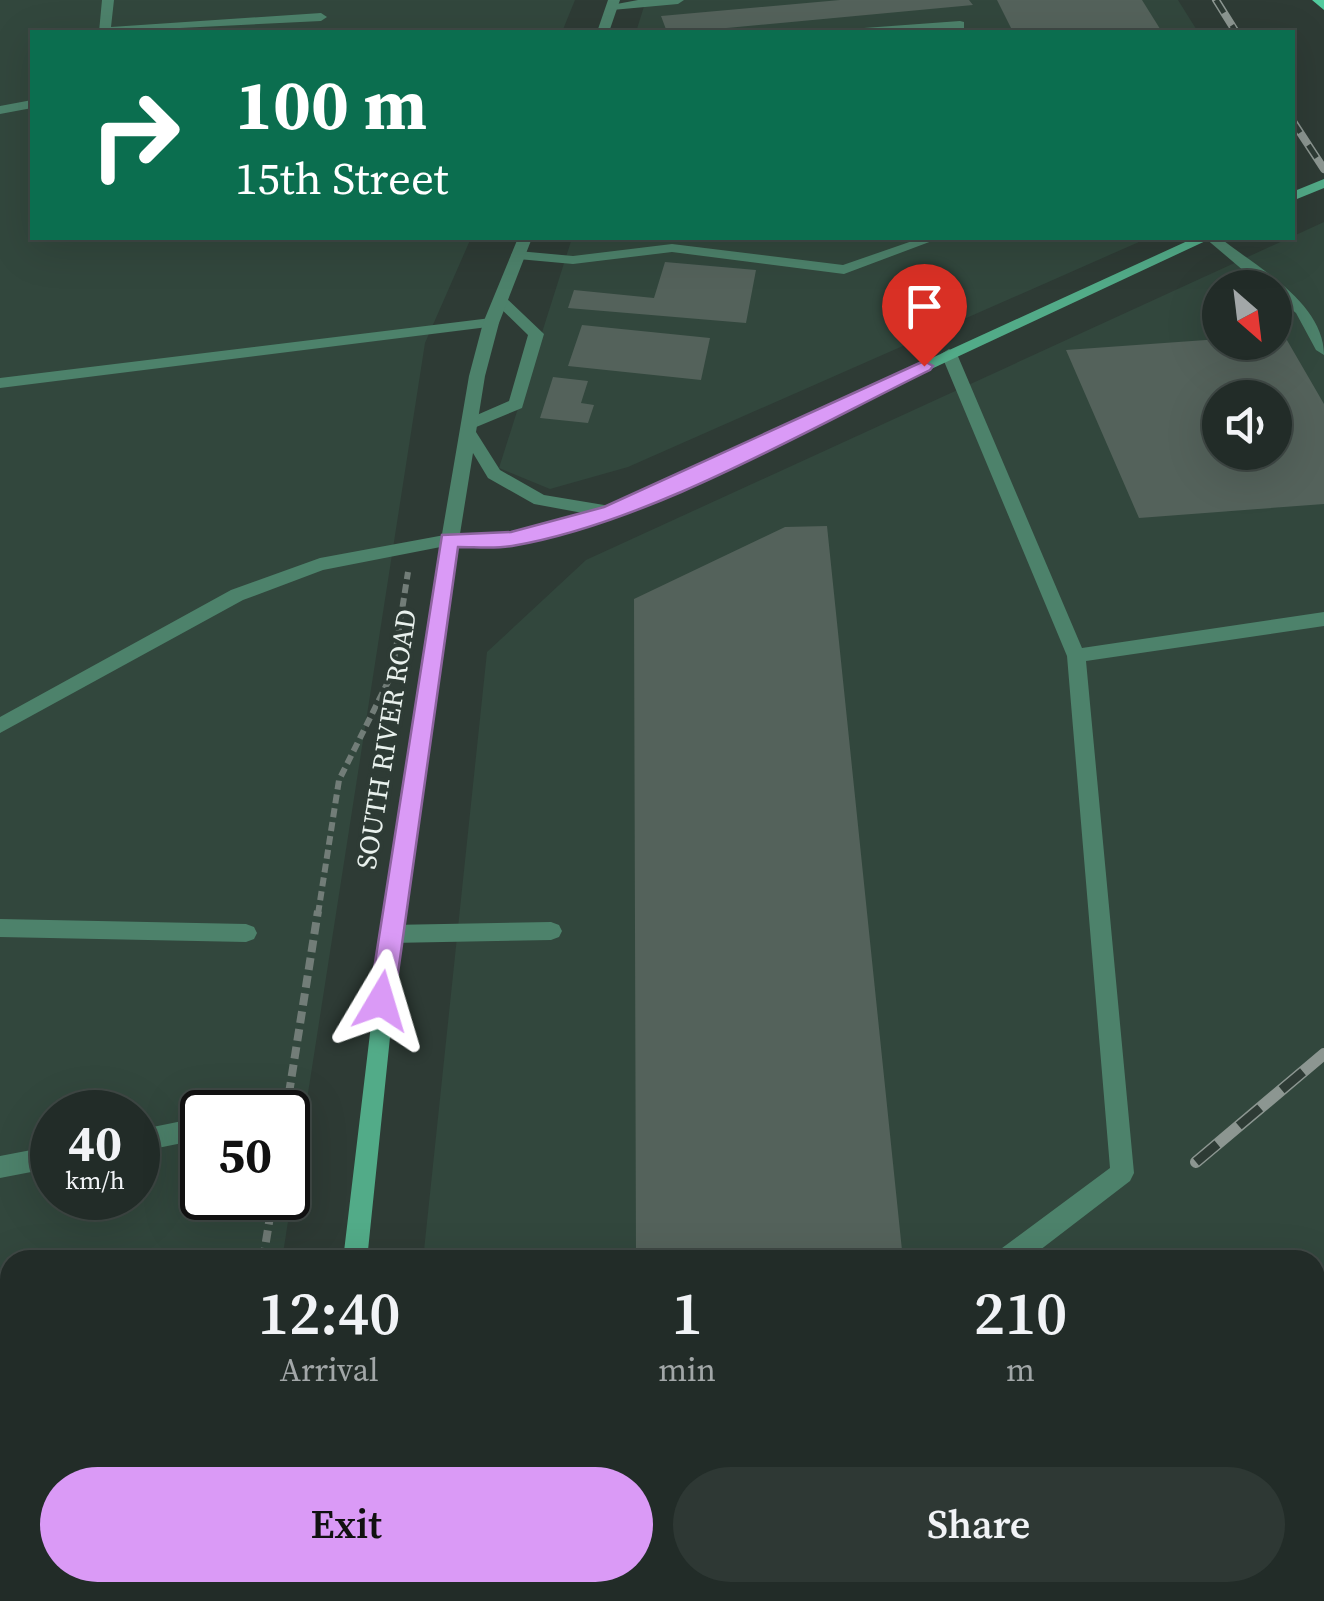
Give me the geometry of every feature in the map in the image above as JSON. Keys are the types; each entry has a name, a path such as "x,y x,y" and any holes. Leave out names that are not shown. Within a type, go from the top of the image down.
{"main road":[{"path":"1295,196 1324,183"},
{"path":"450,540 511,539 610,512 1205,240"},
{"name":"SOUTH RIVER ROAD","path":"356,1250 390,934 450,540"}],"street":[{"path":"104,30 108,0"},
{"path":"604,30 613,3 678,0"},
{"path":"120,30 321,17"},
{"path":"896,30 960,26"},
{"path":"0,110 30,104"},
{"name":"SOUTH RIVER ROAD","path":"450,540 476,376 523,240"},
{"path":"518,255 574,260 672,248 844,270 927,240"},
{"path":"1212,240 1251,270"},
{"path":"500,300 536,334 516,404 469,428 494,474 540,500 610,512"},
{"path":"1292,302 1302,310 1324,350"},
{"path":"0,383 492,323"},
{"path":"949,354 1076,656 1122,1173 1020,1250"},
{"path":"0,726 237,595 320,564 450,540"},
{"path":"1076,656 1324,619"},
{"path":"0,928 246,933"},
{"path":"390,934 551,931"},
{"path":"0,1167 30,1161"}],"path":[{"path":"290,1090 339,780 392,674 409,566 446,566"},
{"path":"265,1250 269,1220"}],"shaded area":[{"path":"0,0 575,0 563,30 30,30 30,240 470,240 425,343 309,1090 180,1090 180,1220 288,1220 284,1250 0,1250"},
{"path":"646,0 1178,0 1197,30 637,30"},
{"path":"1324,222 1324,1250 424,1250 487,652 586,560 1202,278 1202,360 1292,360 1292,270 1219,270 1285,240 1295,240 1295,235"},
{"path":"571,240 1143,240 628,467 550,489 499,468"}],"building":[{"path":"840,0 969,0 973,5 705,30 666,30 661,16"},
{"path":"997,0 1142,0 1161,30 1012,30"},
{"path":"665,262 756,270 746,323 568,308 574,290 654,298"},
{"path":"582,325 710,338 701,380 568,366"},
{"path":"1202,340 1202,360 1292,360 1292,349 1324,404 1324,504 1139,518 1066,350"},
{"path":"553,377 588,381 581,403 594,405 588,423 540,418"},
{"path":"827,526 902,1250 636,1250 634,599 785,527"}],"railway":[{"path":"1216,0 1235,30"},
{"path":"1295,125 1324,169"},
{"path":"1196,1162 1324,1054"}],"route":[{"path":"381,1001 450,540 511,539 610,512 695,476 924,366"}]}
